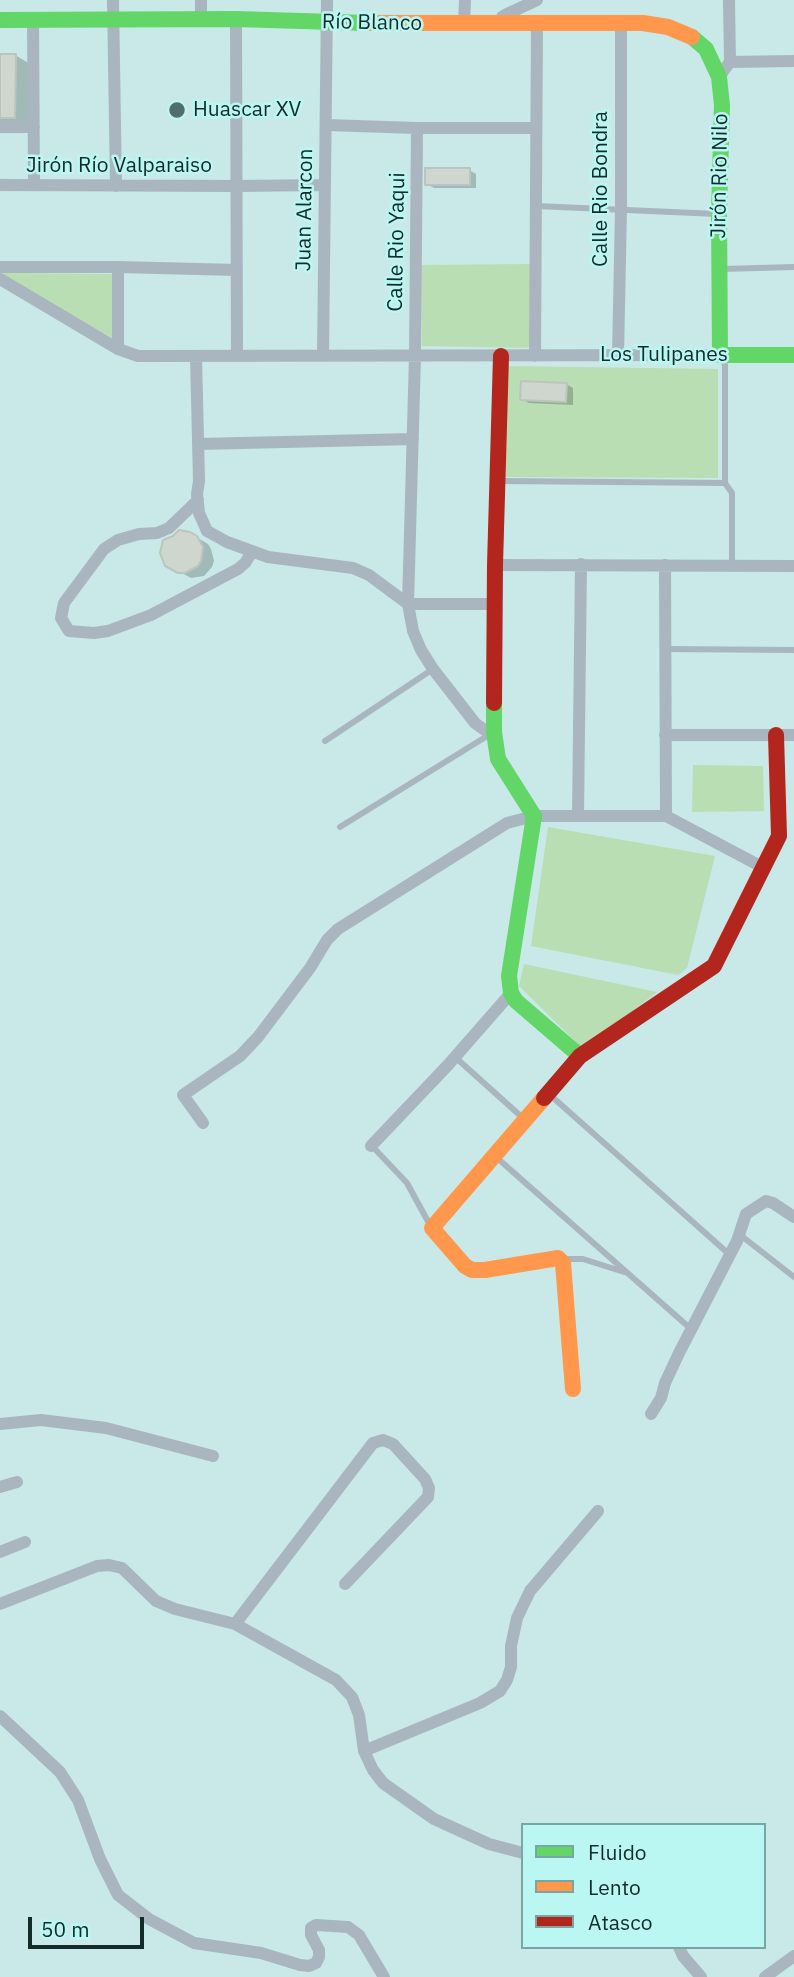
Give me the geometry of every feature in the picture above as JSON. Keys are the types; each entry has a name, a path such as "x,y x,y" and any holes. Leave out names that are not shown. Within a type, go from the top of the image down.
{"street":[{"path":"113,0 116,186"},
{"path":"201,0 201,19"},
{"name":"Juan Alarcon","path":"323,356 327,0"},
{"path":"464,24 465,0"},
{"path":"499,24 502,17 537,0"},
{"path":"719,77 730,62 729,0"},
{"path":"236,19 237,356"},
{"name":"Río Blanco","path":"0,20 236,19 327,23 643,23 689,34 706,49 719,77"},
{"path":"33,20 34,185"},
{"path":"535,356 537,23"},
{"name":"Calle Rio Bondra","path":"618,355 621,23"},
{"path":"730,62 794,61"},
{"name":"Jirón Rio Nilo","path":"719,77 722,105 719,214 720,355"},
{"path":"326,125 536,128"},
{"path":"0,128 34,127"},
{"name":"Calle Rio Yaqui","path":"417,128 415,356 408,604 413,631 433,668 475,723 486,731 494,732"},
{"name":"Jirón Río Valparaiso","path":"0,185 325,185"},
{"path":"0,267 237,270"},
{"path":"118,267 118,349"},
{"path":"0,279 118,349"},
{"name":"Los Tulipanes","path":"118,349 138,356 196,357 794,355"},
{"path":"501,356 492,713 498,759 534,816 509,976 511,993 516,1001 580,1056"},
{"path":"196,357 198,500 199,513 207,531 252,552 290,561 354,568 369,575 408,604 495,604"},
{"path":"198,444 413,439"},
{"path":"198,500 169,528 157,533 139,534 118,540 104,549 64,603 61,618 69,631 107,631 151,615 238,569 252,552"},
{"path":"578,815 581,564"},
{"path":"495,565 794,566"},
{"path":"665,565 666,816"},
{"path":"665,735 794,735"},
{"path":"573,1389 563,1263 558,1258 472,1270 465,1266 432,1228 580,1056 714,966 779,836 776,735"},
{"path":"203,1123 183,1095 240,1056 258,1037 310,968 327,940 338,929 507,823 534,816 666,816 764,868"},
{"path":"372,1146 511,993"},
{"path":"651,1414 730,1255 746,1214 766,1202 773,1203 794,1217"},
{"path":"0,1424 41,1420 106,1428 213,1456"},
{"path":"235,1624 373,1443 383,1440 393,1444 425,1479 429,1489 428,1497 345,1584"},
{"path":"0,1487 17,1482"},
{"path":"365,1751 480,1703 500,1691 511,1667 511,1646 517,1618 530,1591 598,1511"},
{"path":"0,1552 25,1542"},
{"path":"0,1604 97,1566 121,1568 156,1601 175,1609 235,1624 335,1680 352,1697 359,1715 365,1751 373,1770 383,1783 434,1819 489,1844 521,1852"},
{"path":"0,1716 60,1772 78,1800 100,1859 118,1895 149,1919 194,1943 261,1953 309,1966 319,1958 311,1928 316,1924 348,1927 359,1935 384,1977"},
{"path":"680,1949 701,1977"},
{"path":"765,1977 794,1956"}],"lane":[{"path":"536,206 719,214"},
{"path":"719,270 794,267"},
{"path":"720,355 725,365 726,483 732,494 732,566"},
{"path":"497,481 726,483"},
{"path":"665,649 794,650"},
{"path":"325,741 433,668"},
{"path":"340,827 494,732"},
{"path":"455,1057 524,1120"},
{"path":"547,1093 730,1255"},
{"path":"372,1146 407,1183 432,1228"},
{"path":"494,1156 691,1329"},
{"path":"739,1234 794,1277"},
{"path":"558,1258 583,1259 628,1273"}],"green space":[{"path":"530,264 532,348 422,346 421,265"},
{"path":"115,274 114,339 0,275"},
{"path":"505,366 718,369 718,478 505,477"},
{"path":"693,765 763,766 764,811 692,812"},
{"path":"548,827 715,856 687,968 678,975 531,946"},
{"path":"524,964 657,992 583,1049 519,986"}],"building":[{"path":"0,54 16,54 15,118 0,118"},
{"path":"425,168 470,168 470,185 425,185"},
{"path":"521,381 567,383 566,402 520,400"},
{"path":"179,530 197,536 203,547 198,566 185,573 178,573 165,566 160,553 163,540"}],"traffic: fast":[{"path":"0,20 236,19 367,23"},
{"path":"692,37 706,49 719,77 722,105 719,214 720,355 794,355"},
{"path":"494,703 498,759 534,816 509,976 511,993 516,1001 580,1056"}],"traffic: slow":[{"path":"367,23 643,23 668,27 692,37"},
{"path":"544,1098 432,1228 465,1266 472,1270 558,1258 563,1263 573,1389"}],"traffic: jam":[{"path":"494,703 501,356"},
{"path":"544,1098 580,1056 714,966 779,836 776,735"}],"place":[{"name":"Huascar XV","path":"177,110"}]}
